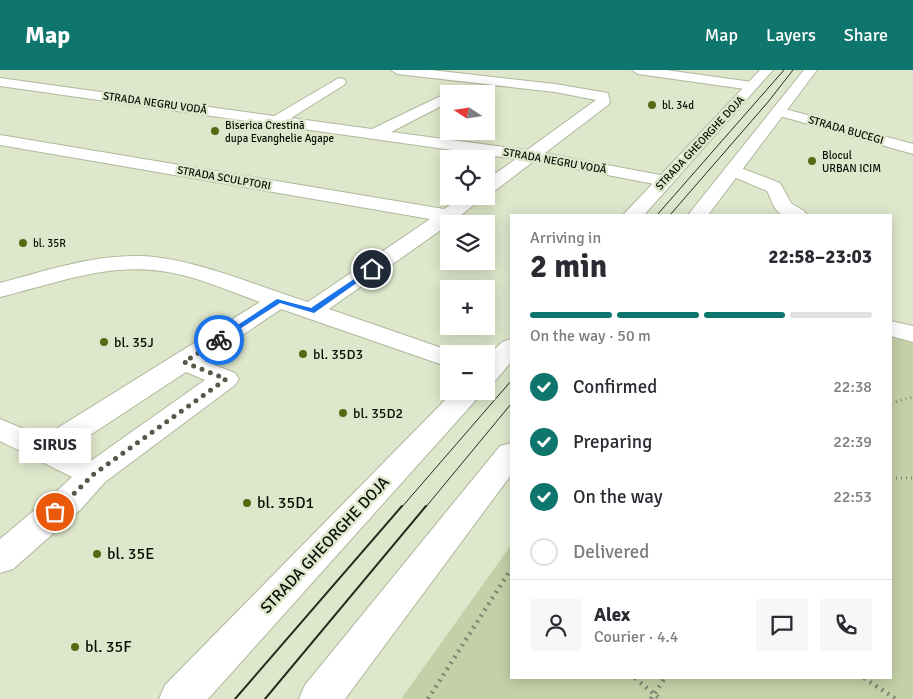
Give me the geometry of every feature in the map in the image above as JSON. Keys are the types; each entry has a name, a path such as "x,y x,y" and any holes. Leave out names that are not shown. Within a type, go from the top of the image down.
{"street":[{"path":"397,70 583,91 603,96 603,102 495,183"},
{"path":"638,70 752,86"},
{"name":"STRADA GHEORGHE DOJA","path":"634,214 767,70"},
{"path":"699,214 811,70"},
{"path":"470,85 481,79"},
{"name":"STRADA NEGRU VODĂ","path":"0,82 532,156 664,181"},
{"path":"277,120 339,82"},
{"path":"376,133 440,101"},
{"name":"STRADA BUCEGI","path":"778,111 913,149"},
{"name":"STRADA SCULPTORI","path":"0,140 442,215"},
{"path":"733,170 774,187 783,208 795,214"},
{"path":"449,215 463,205"},
{"path":"312,311 440,222"},
{"path":"0,290 99,265 142,262 172,265 440,355"},
{"path":"45,450 280,300"},
{"path":"892,328 913,334"},
{"name":"STRADA GHEORGHE DOJA","path":"495,364 510,348"},
{"path":"0,559 69,500 94,474 226,379 184,362"},
{"name":"STRADA GHEORGHE DOJA","path":"180,699 461,400"},
{"path":"0,429 94,474"},
{"path":"320,699 510,454"}],"path":[{"path":"892,403 913,397"},
{"path":"892,478 913,478"},
{"path":"428,699 510,571"},
{"path":"636,679 652,697 660,699"},
{"path":"652,697 664,679"},
{"path":"866,679 896,699"}],"green space":[{"path":"892,336 913,343 913,699 401,699 510,546 510,679 892,679"}],"tram line":[{"path":"658,214 784,70"},
{"path":"671,214 768,102 793,70"},
{"path":"401,508 510,382"},
{"path":"425,508 510,405"},
{"path":"235,699 402,506"},
{"path":"265,699 426,506"}],"way so far":[{"path":"55,512 94,474 156,427 226,379 184,362 219,340"}],"place":[{"name":"bl. 34d","path":"652,105"},
{"name":"Biserica Crestină dupa Evanghelie Agape","path":"215,131"},
{"name":"Blocul URBAN ICIM","path":"812,161"},
{"name":"bl. 35R","path":"23,243"},
{"name":"bl. 35J","path":"104,342"},
{"name":"bl. 35D3","path":"303,354"},
{"name":"bl. 35D2","path":"343,413"},
{"name":"bl. 35D1","path":"247,503"},
{"name":"SIRUS","path":"55,512"},
{"name":"bl. 35E","path":"97,554"},
{"name":"bl. 35F","path":"75,647"}],"route":[{"path":"219,340 280,300 312,311 372,269"}]}
